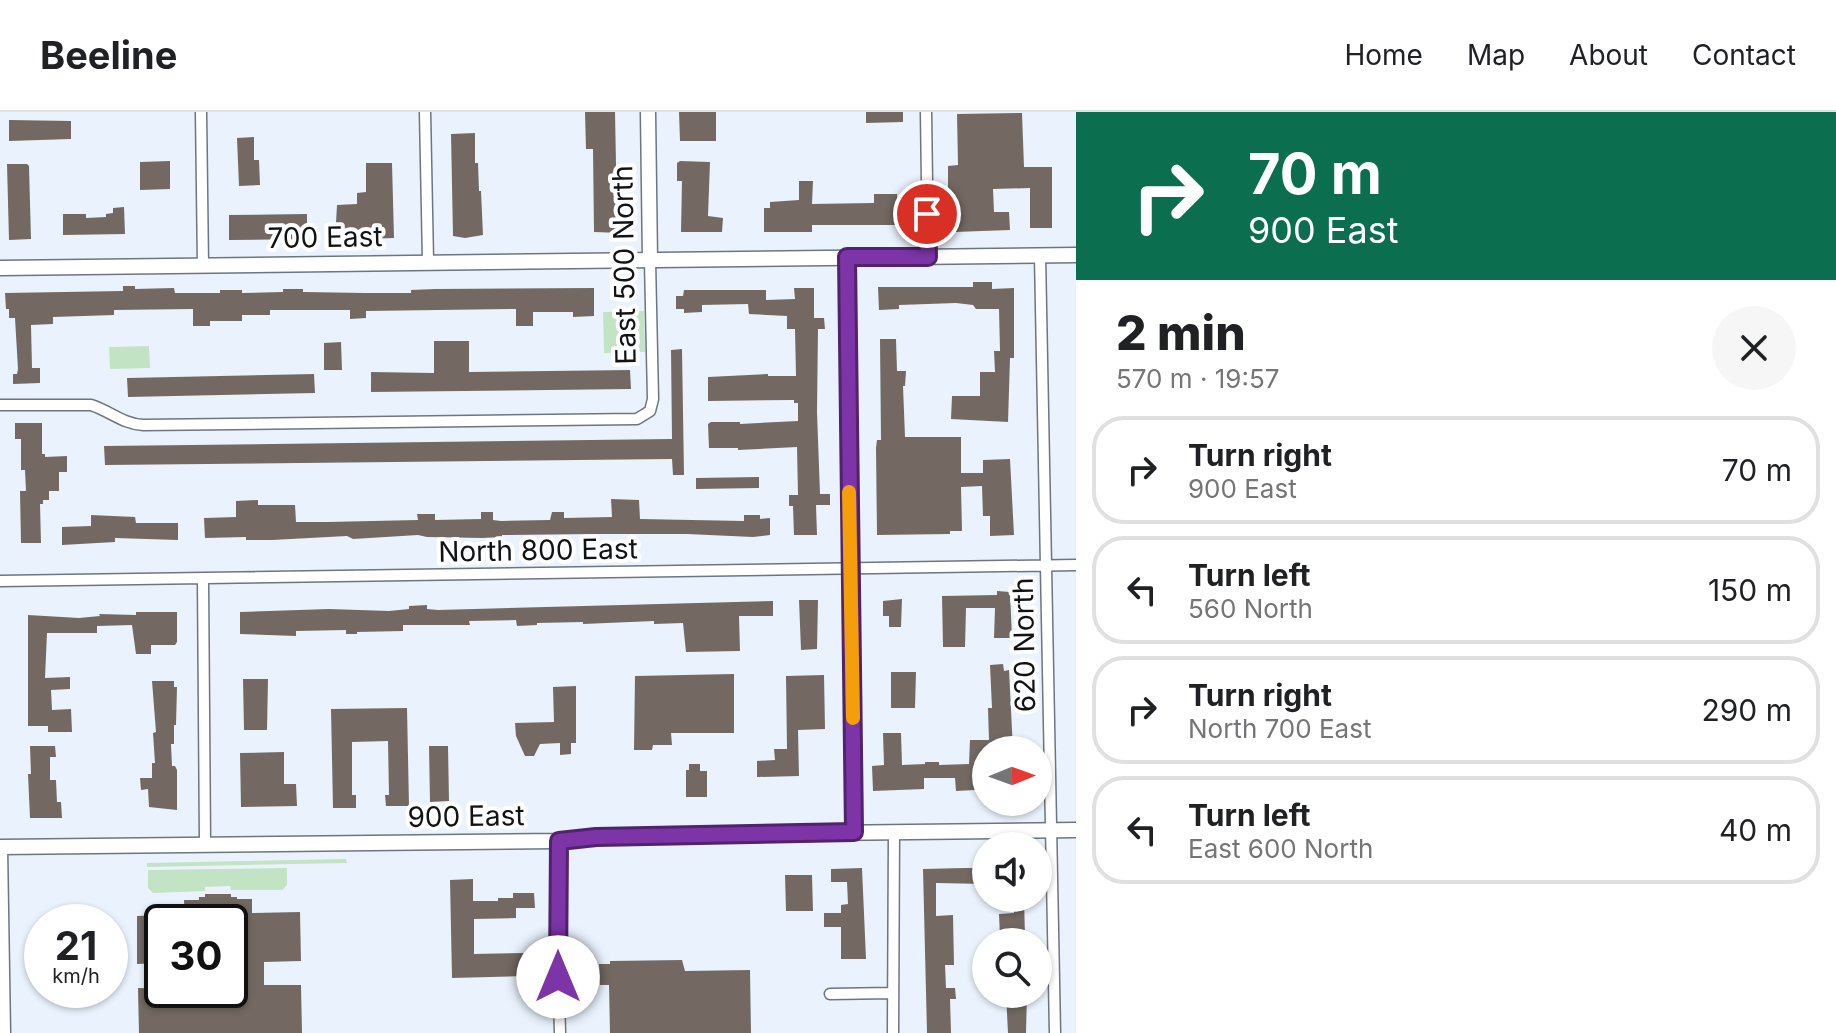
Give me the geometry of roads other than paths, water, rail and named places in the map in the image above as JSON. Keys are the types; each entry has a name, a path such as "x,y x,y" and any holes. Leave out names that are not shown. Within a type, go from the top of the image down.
{"street":[{"path":"201,112 203,266"},
{"path":"425,112 428,261"},
{"name":"East 500 North","path":"0,405 91,405 122,421 143,425 637,419 647,415 653,399 648,112"},
{"path":"926,112 928,257"},
{"name":"620 North","path":"1040,255 1055,1033"},
{"name":"700 East","path":"0,268 1076,255"},
{"path":"847,257 854,832"},
{"name":"North 800 East","path":"0,581 1076,565"},
{"path":"203,580 205,844"},
{"name":"900 East","path":"0,847 559,841 596,837 1076,830"},
{"path":"893,1033 894,831"},
{"path":"0,835 3,1033"},
{"path":"559,841 560,1033"},
{"path":"830,994 892,993"}]}
